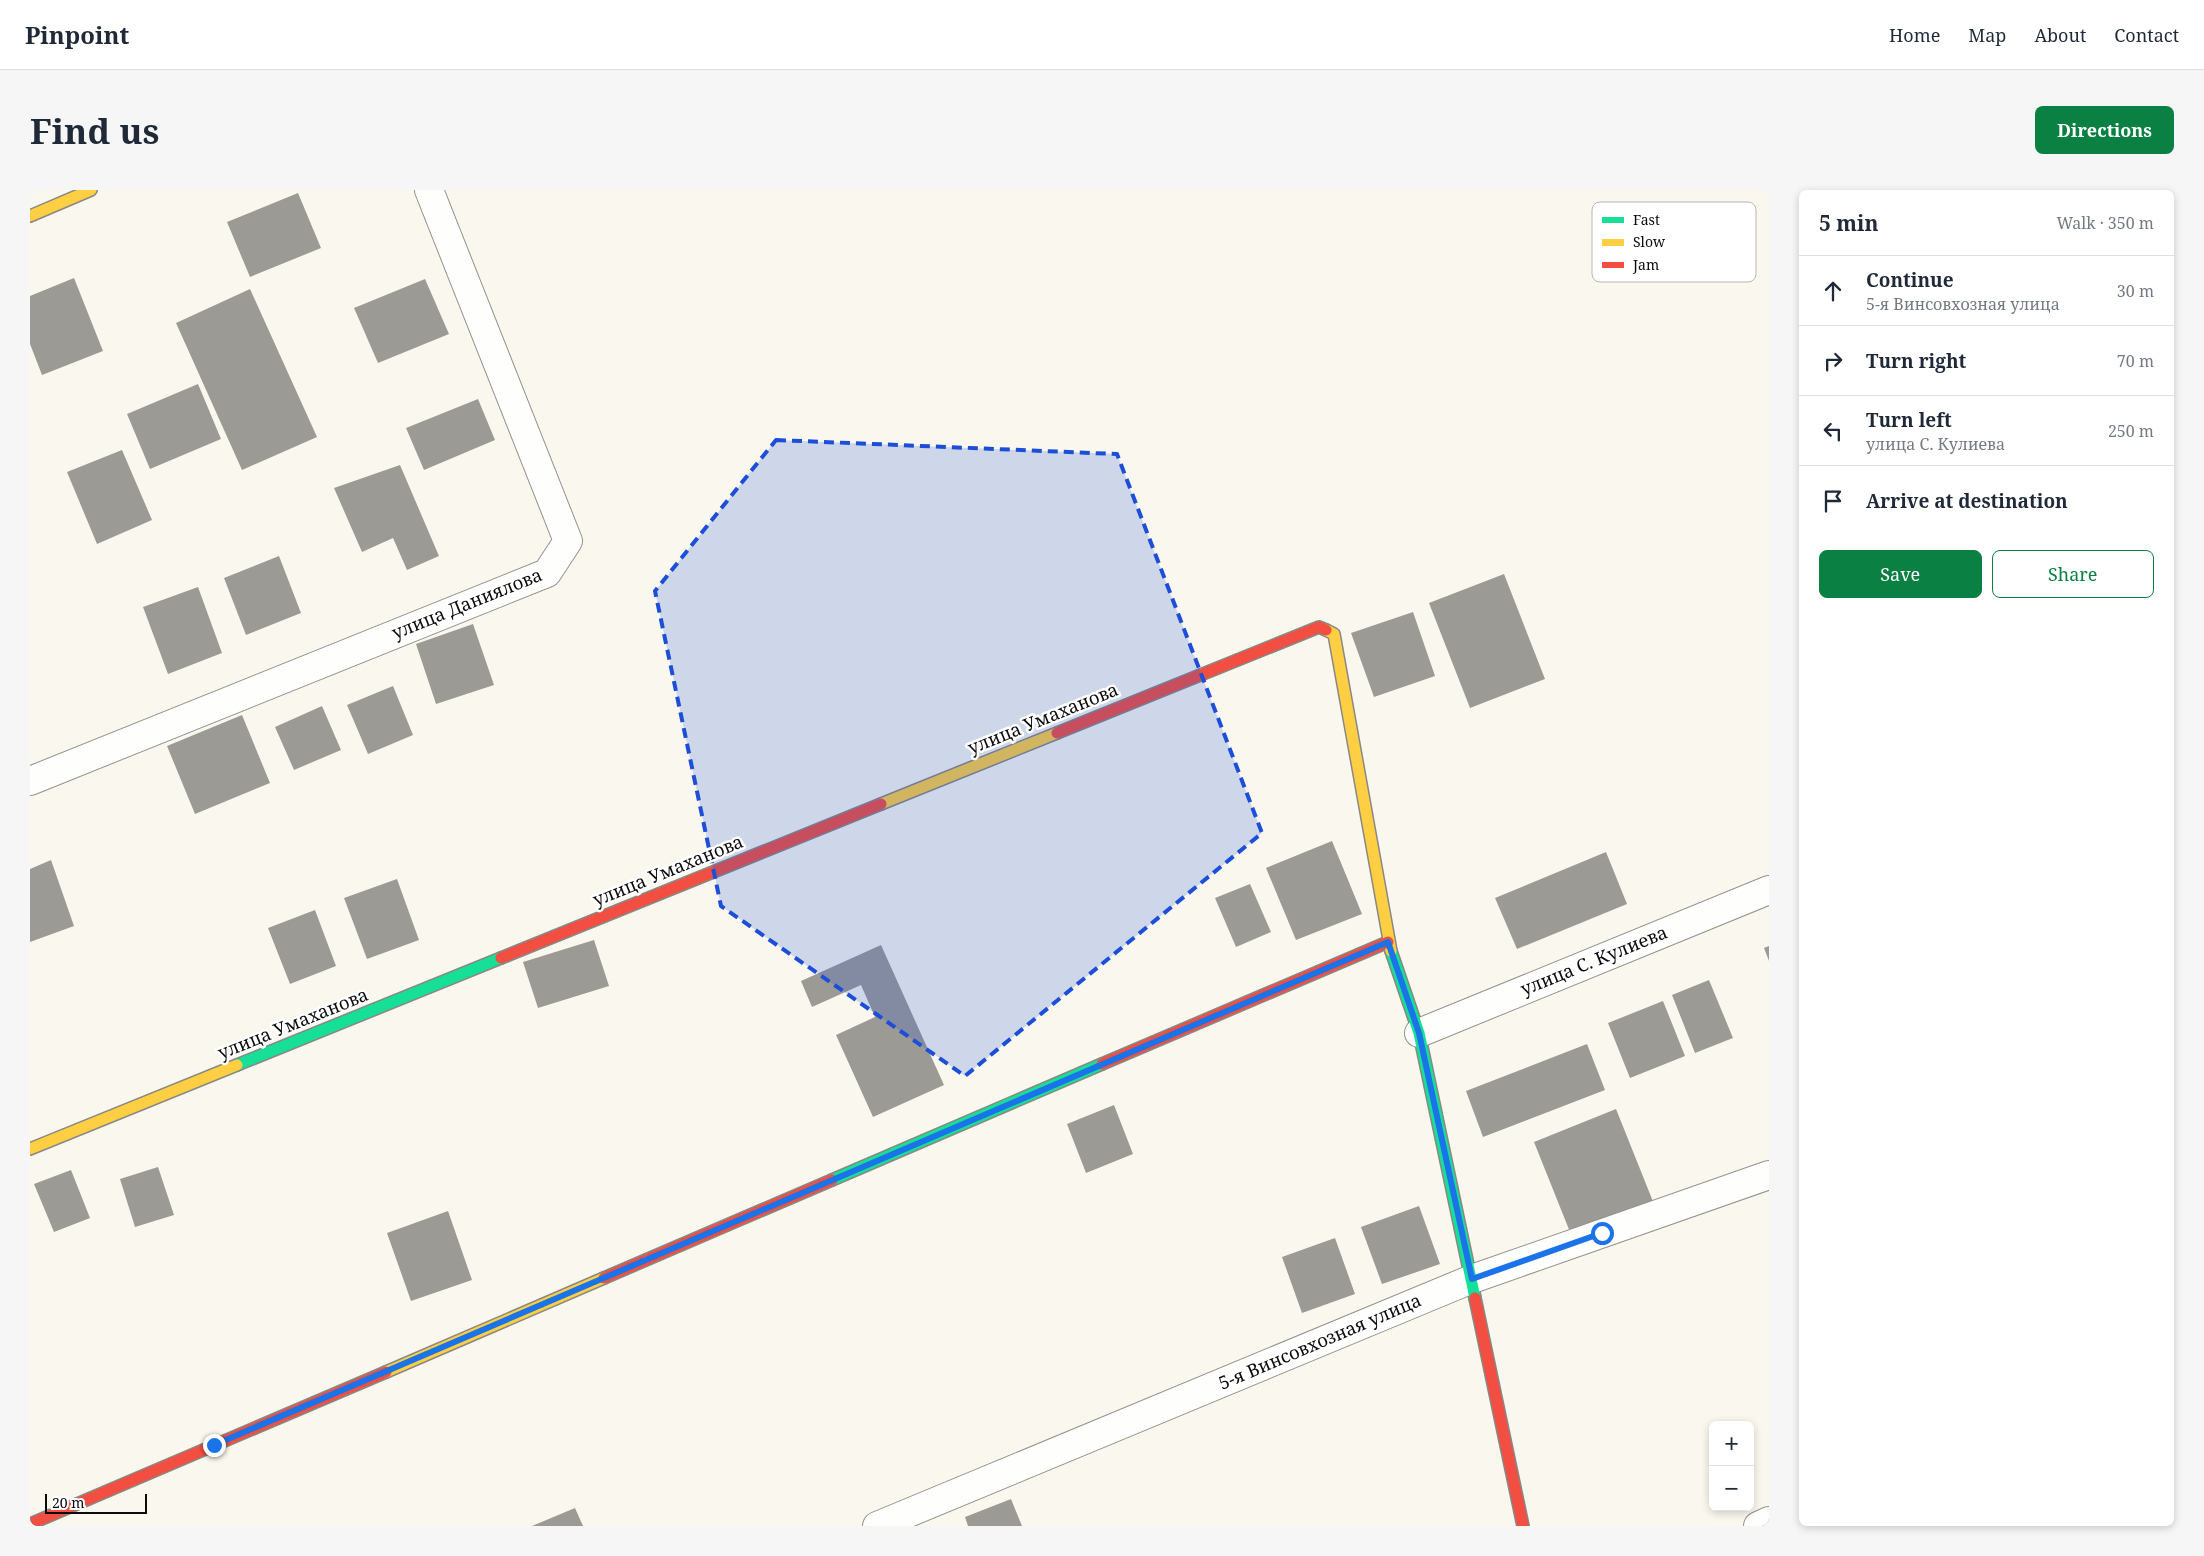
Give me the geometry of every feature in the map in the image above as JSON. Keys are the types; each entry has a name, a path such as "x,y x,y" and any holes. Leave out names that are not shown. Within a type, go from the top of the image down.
{"main road":[{"path":"30,216 91,190"},
{"name":"улица Умаханова","path":"30,1149 1319,626 1334,634 1388,942"},
{"path":"30,1524 1388,942 1419,1033 1523,1526"}],"street":[{"name":"улица Даниялова","path":"30,780 547,572 568,541 430,190"},
{"name":"улица С. Кулиева","path":"1419,1033 1769,890"},
{"name":"5-я Винсовхозная улица","path":"877,1526 1472,1279 1769,1175"},
{"path":"1758,1526 1769,1521"}],"highlighted area":[{"path":"776,440 1117,454 1262,833 965,1076 721,906 655,591"}],"building":[{"path":"298,193 321,248 250,277 227,222"},
{"path":"74,278 103,351 42,375 30,344 30,296"},
{"path":"425,279 449,334 378,363 354,308"},
{"path":"250,289 317,437 242,470 176,323"},
{"path":"198,384 221,439 150,469 127,414"},
{"path":"478,399 495,440 424,470 406,428"},
{"path":"122,450 152,520 97,544 67,472"},
{"path":"400,465 439,556 407,570 393,538 362,552 334,488"},
{"path":"279,556 301,613 246,635 224,578"},
{"path":"1504,574 1545,679 1470,708 1429,603"},
{"path":"198,587 222,653 168,674 143,607"},
{"path":"1413,612 1435,676 1374,697 1351,633"},
{"path":"473,624 494,685 436,704 416,644"},
{"path":"393,686 413,735 368,754 347,705"},
{"path":"322,706 341,750 294,770 275,727"},
{"path":"242,715 270,783 195,814 167,746"},
{"path":"1332,841 1362,914 1296,940 1266,868"},
{"path":"1606,852 1627,904 1517,949 1495,898"},
{"path":"51,860 74,926 30,942 30,869"},
{"path":"397,879 419,940 367,959 344,898"},
{"path":"1250,884 1271,932 1236,947 1215,898"},
{"path":"315,910 336,966 290,984 268,928"},
{"path":"594,940 609,986 538,1008 523,962"},
{"path":"881,945 944,1085 873,1117 836,1035 875,1017 861,985 812,1007 801,981"},
{"path":"1769,946 1769,961 1764,948"},
{"path":"1709,980 1733,1038 1695,1053 1672,995"},
{"path":"1663,1001 1685,1056 1630,1078 1608,1023"},
{"path":"1587,1044 1605,1090 1483,1137 1466,1091"},
{"path":"1114,1105 1133,1154 1086,1173 1067,1124"},
{"path":"1616,1109 1654,1204 1572,1237 1534,1142"},
{"path":"158,1167 174,1215 135,1227 120,1179"},
{"path":"71,1170 90,1218 54,1232 34,1184"},
{"path":"1419,1206 1440,1264 1382,1284 1361,1227"},
{"path":"448,1211 472,1280 411,1301 387,1233"},
{"path":"1335,1238 1355,1294 1302,1313 1282,1257"},
{"path":"1011,1499 1022,1526 968,1526 965,1517"},
{"path":"575,1508 583,1526 532,1526"}],"traffic: fast":[{"path":"1391,951 1419,1033 1475,1298"},
{"path":"237,1065 501,958"},
{"path":"832,1180 1102,1064"}],"traffic: slow":[{"path":"30,216 91,190"},
{"path":"1326,630 1334,634 1391,951"},
{"path":"881,804 1057,733"},
{"path":"30,1149 237,1065"},
{"path":"386,1372 604,1278"}],"traffic: jam":[{"path":"1057,733 1319,627 1326,630"},
{"path":"501,958 881,804"},
{"path":"1102,1064 1388,942"},
{"path":"604,1278 832,1180"},
{"path":"1475,1298 1523,1526"},
{"path":"30,1524 386,1372"}],"route":[{"path":"214,1445 1388,942 1419,1033 1472,1279 1602,1233"}]}
